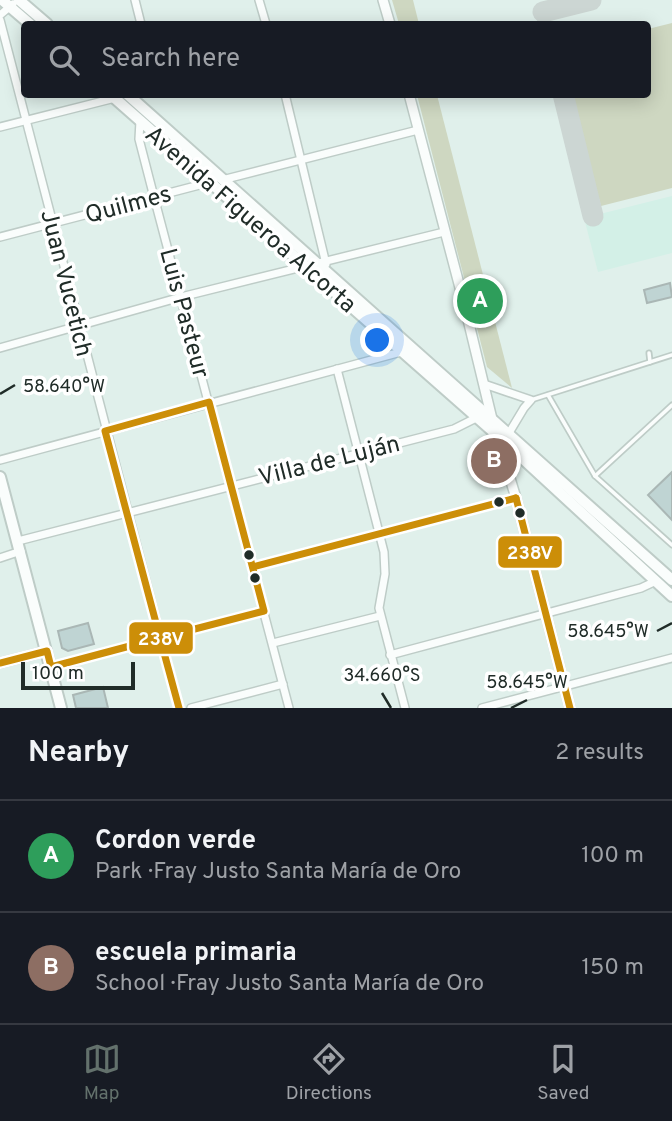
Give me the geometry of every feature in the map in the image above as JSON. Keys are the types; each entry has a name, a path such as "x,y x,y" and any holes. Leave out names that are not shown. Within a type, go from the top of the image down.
{"main road":[{"path":"12,2 28,21"},
{"path":"12,2 42,21"},
{"name":"Avenida Figueroa Alcorta","path":"113,98 209,183 319,268 401,352 664,578 672,596"},
{"name":"Avenida Figueroa Alcorta","path":"130,98 492,419 503,437"},
{"path":"0,477 61,708"}],"street":[{"path":"135,0 140,21"},
{"path":"259,0 265,21"},
{"path":"383,0 389,21"},
{"path":"0,15 12,2"},
{"name":"Juan Vucetich","path":"0,20 179,708"},
{"path":"0,127 104,98"},
{"path":"286,98 302,160 319,268"},
{"path":"410,98 492,419"},
{"name":"Luis Pasteur","path":"140,121 139,139 289,708"},
{"name":"Quilmes","path":"0,237 418,130"},
{"path":"0,348 181,297 319,268 444,232"},
{"path":"0,460 401,352"},
{"path":"337,369 380,534 386,566 380,616 405,708"},
{"path":"484,384 531,400 503,437 570,708"},
{"name":"Villa de Luján","path":"0,558 20,546 127,513 460,428 476,418"},
{"path":"253,567 516,498"},
{"path":"390,655 641,588 664,578"},
{"path":"51,667 264,611"},
{"path":"273,643 380,616"},
{"path":"0,663 47,651"},
{"path":"482,708 672,658"},
{"path":"191,708 283,684"}],"lane":[{"path":"649,353 650,362"},
{"path":"531,400 672,355"},
{"path":"548,395 595,476 672,545"},
{"path":"595,476 672,405"}],"shaded area":[{"path":"392,0 413,0 418,21 398,21"},
{"path":"672,23 672,188 601,206 571,98 651,98 651,28"},
{"path":"418,98 438,98 512,388 487,367"},
{"path":"672,196 672,253 598,272 584,218"}],"building":[{"path":"670,283 672,297 647,303 644,290"},
{"path":"672,472 672,520 648,495"},
{"path":"88,623 94,644 68,651 62,648 58,631"},
{"path":"103,687 108,708 76,708 73,695"}],"taxiway":[{"path":"543,12 591,0"},
{"path":"564,98 593,216"}],"transit line":[{"name":"238V","path":"209,402 264,611 160,638 105,431 209,402"},
{"name":"238V","path":"516,498 570,708"},
{"name":"238V","path":"253,567 516,498"},
{"name":"238V","path":"0,663 47,651 51,667 160,638"},
{"name":"238V","path":"160,638 179,708"}],"place":[{"name":"Cordon verde","path":"480,301"},
{"name":"escuela primaria","path":"494,461"}]}
